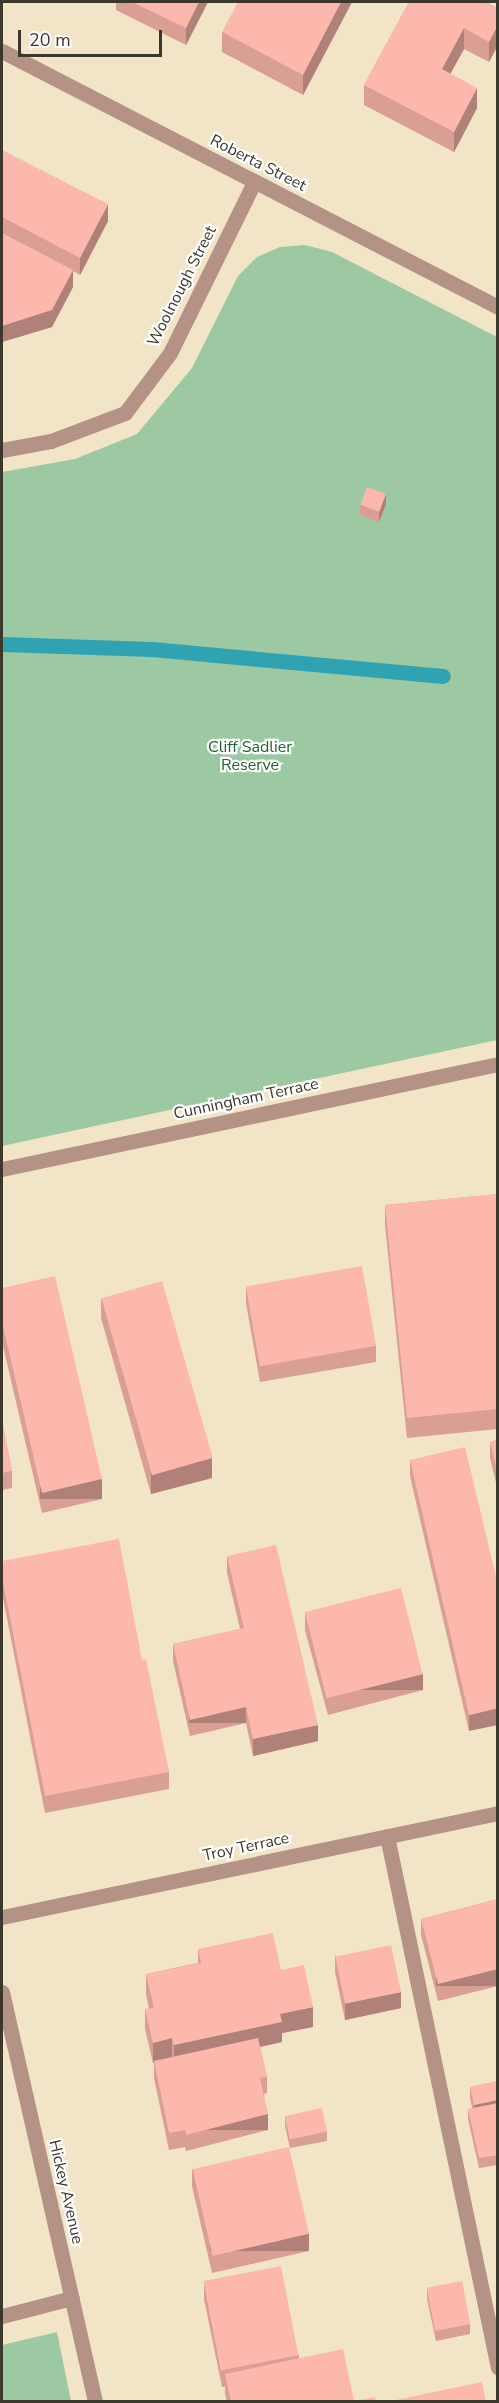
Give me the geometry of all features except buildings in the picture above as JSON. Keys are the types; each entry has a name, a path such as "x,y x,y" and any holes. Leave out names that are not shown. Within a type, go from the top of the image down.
{"street":[{"name":"Roberta Street","path":"2,51 498,307"},
{"name":"Woolnough Street","path":"2,450 51,441 125,413 170,353 254,182"},
{"name":"Cunningham Terrace","path":"2,1169 498,1064"},
{"name":"Troy Terrace","path":"2,1917 498,1813"},
{"path":"387,1836 498,2368"},
{"name":"Hickey Avenue","path":"2,1992 95,2402"},
{"path":"2,2316 72,2298"}],"green space":[{"name":"Cliff Sadlier Reserve","path":"305,245 332,252 497,337 497,1040 2,1146 2,472 75,459 137,434 192,368 238,276 257,257 280,247"},
{"path":"57,2332 71,2401 2,2401 2,2345"}],"waterway":[{"path":"2,644 152,649 443,676"}]}
